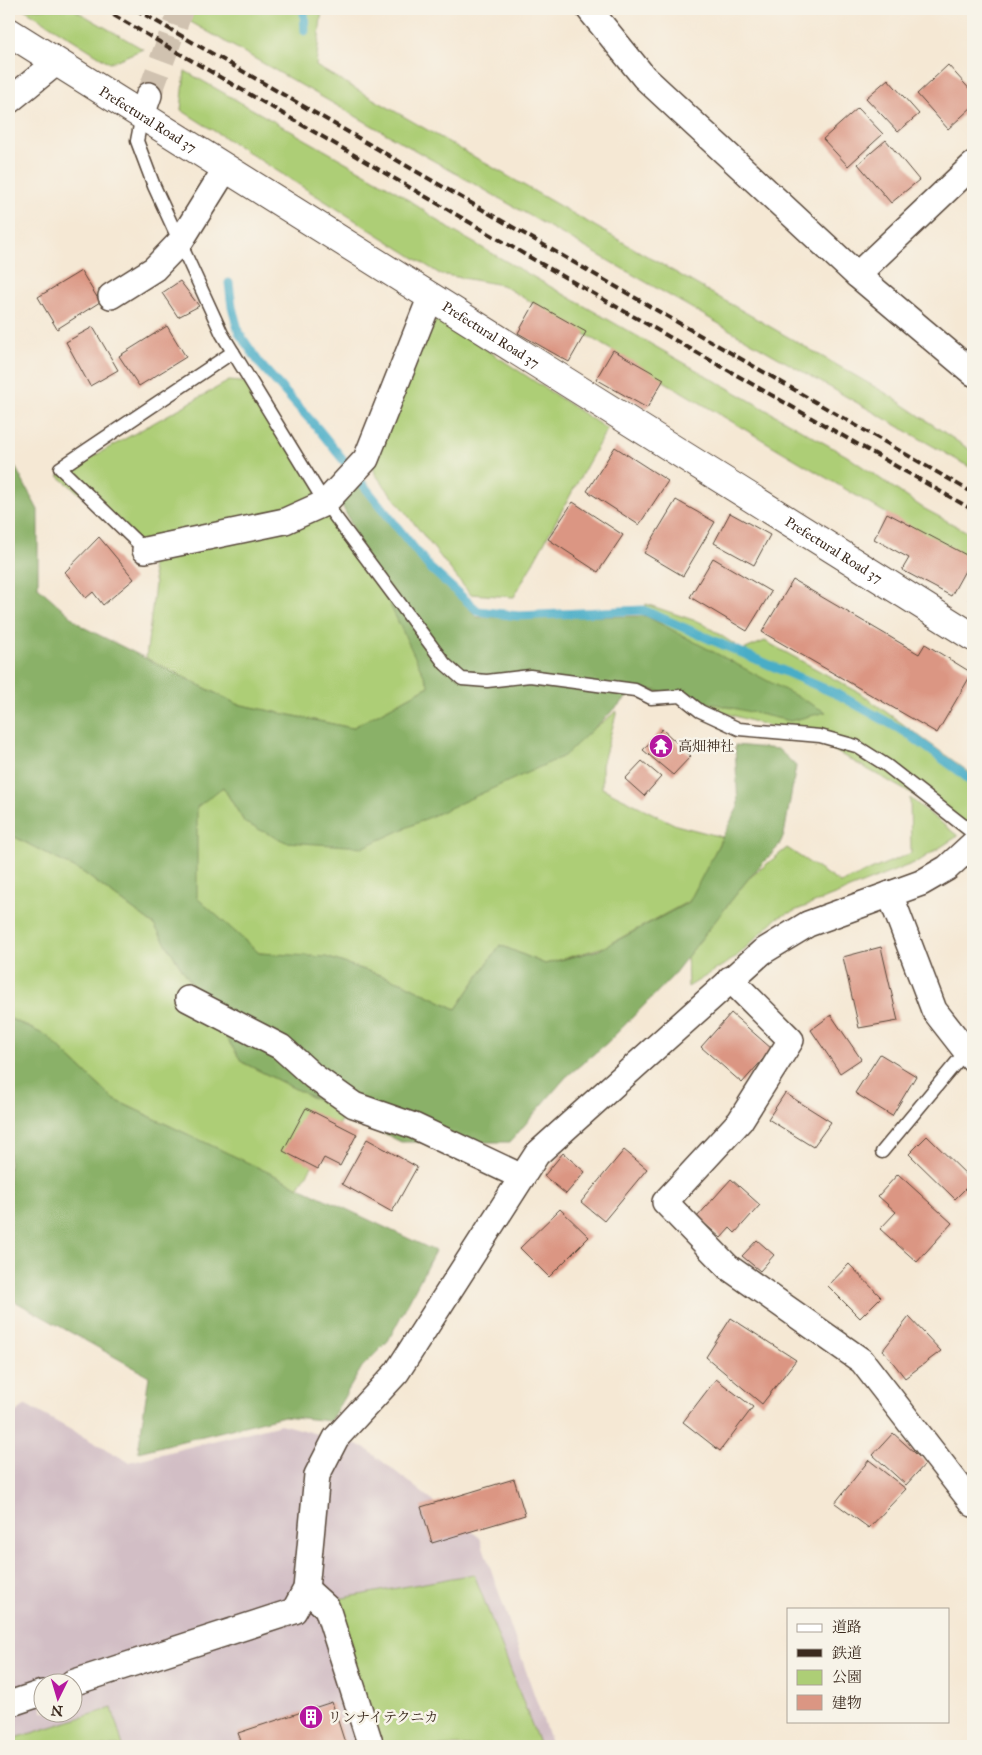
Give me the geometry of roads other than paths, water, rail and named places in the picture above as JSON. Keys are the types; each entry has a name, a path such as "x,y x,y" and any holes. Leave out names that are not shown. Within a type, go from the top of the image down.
{"main road":[{"name":"Prefectural Road 37","path":"9,32 56,62 146,105 226,168 973,636"}],"street":[{"path":"589,9 644,77 857,275 973,373"},
{"path":"9,101 56,62"},
{"path":"857,275 973,165"},
{"path":"112,296 154,269 180,242 226,168"},
{"path":"144,550 285,521 325,502 344,484 370,450 431,296"},
{"path":"82,1680 294,1611 306,1589 317,1475 336,1438 398,1372 537,1154 762,952 808,924 920,884 940,872 973,844"},
{"path":"890,894 934,1010 970,1056"},
{"path":"730,979 791,1040 740,1120 666,1202 728,1267 862,1361 973,1504"},
{"path":"188,999 281,1047 313,1076 354,1105 414,1126 522,1177"},
{"path":"306,1589 327,1608 372,1746"},
{"path":"9,1704 32,1696"}],"lane":[{"path":"146,105 137,141 154,186 222,334 325,502 445,664 462,679 487,681 530,676 635,690 651,698 681,696 700,711 740,729 820,736 856,746 886,764 973,833"},
{"path":"144,550 60,468 233,352"},
{"path":"882,1152 970,1056"}],"waterway":[{"path":"304,9 305,31"},
{"path":"229,283 232,307 239,333 260,364 320,431 430,568 478,611 519,616 643,610 839,695 907,733 962,773 973,784"}],"tunnel":[{"path":"149,95 181,9"}],"railway":[{"path":"103,9 531,258 973,510"},
{"path":"135,9 973,493"}],"place":[{"name":"高畑神社","path":"661,746"},
{"name":"リンナイテクニカ","path":"311,1717"}]}
